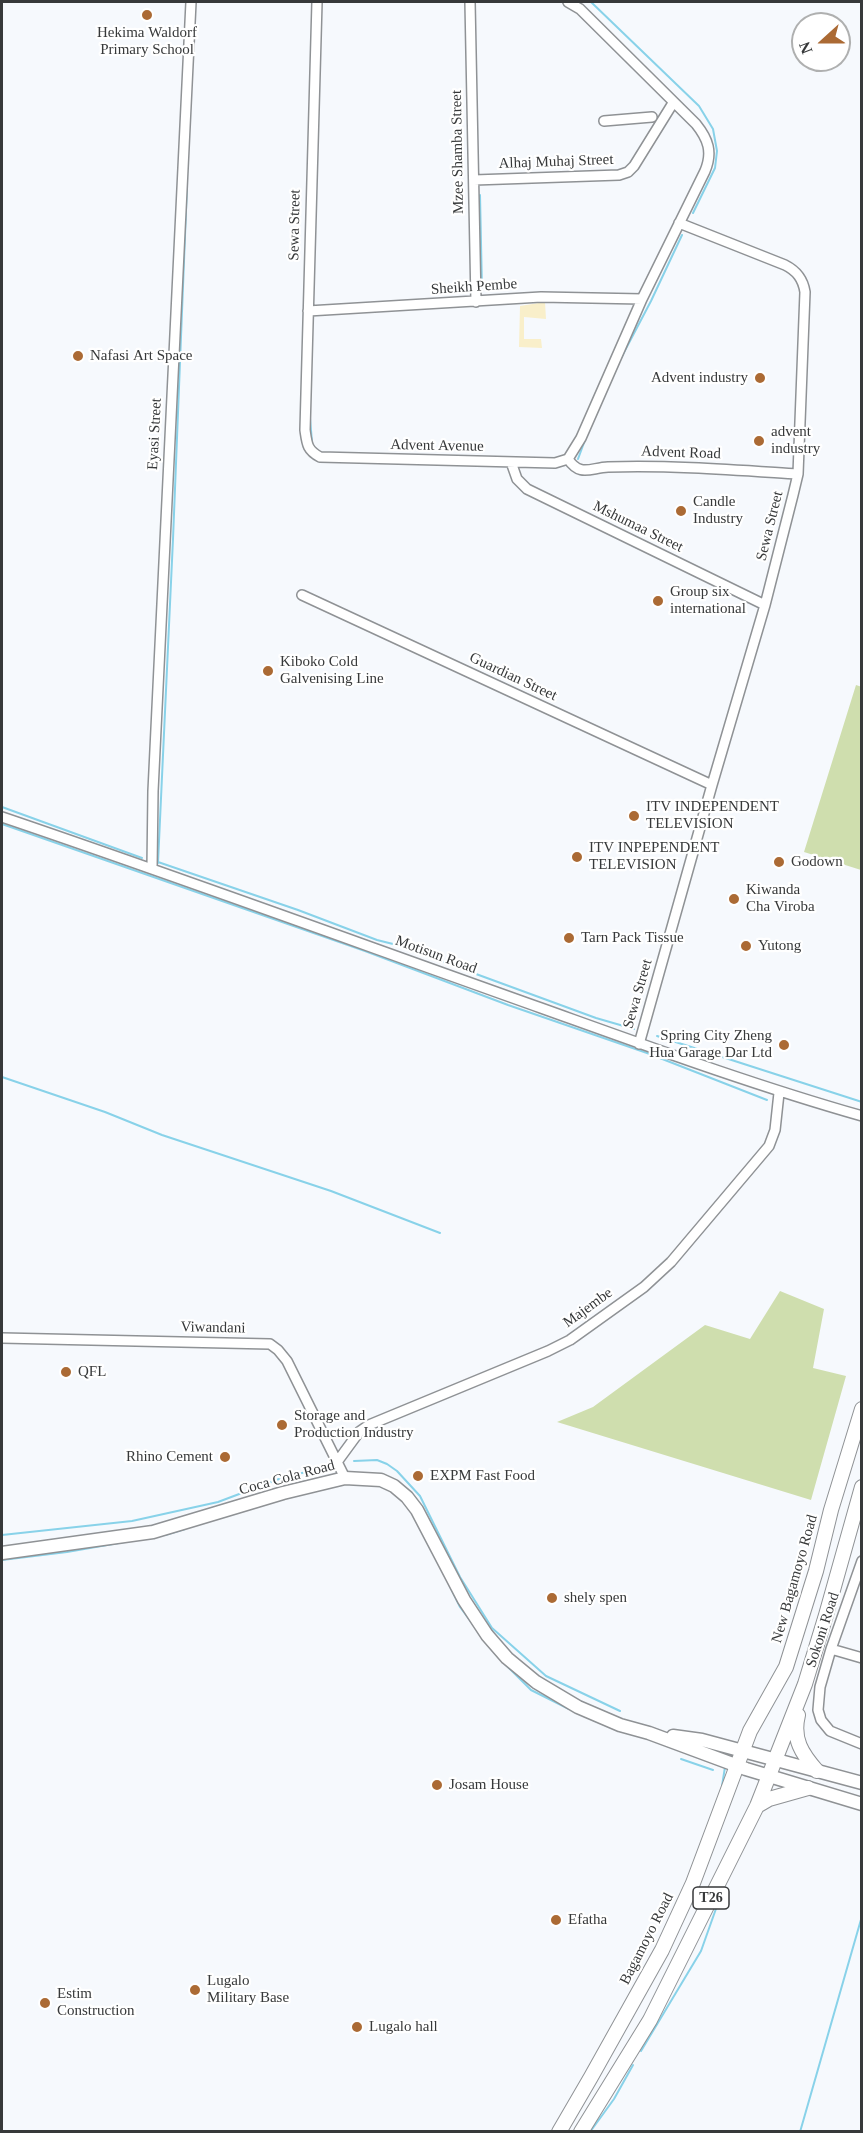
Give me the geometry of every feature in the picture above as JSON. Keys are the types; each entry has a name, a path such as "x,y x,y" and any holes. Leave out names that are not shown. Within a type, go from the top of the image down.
{"highway":[{"name":"New Bagamoyo Road","path":"742,1750 750,1731 786,1667 793,1648 861,1409"},
{"name":"T26","path":"581,2132 650,2020 757,1806 805,1684 861,1487"},
{"path":"805,1684 796,1731 797,1743 802,1754 817,1772"},
{"name":"Bagamoyo Road","path":"559,2132 662,1950 693,1883 742,1750"},
{"path":"757,1806 769,1799 808,1788"}],"main road":[{"name":"Coca Cola Road","path":"2,1553 153,1533 283,1493 345,1478 381,1480 394,1486 417,1510 465,1600 487,1635 507,1658 556,1695 595,1716 649,1732 769,1776 861,1804"},
{"name":"Coca Cola Road","path":"649,1732 702,1740 861,1784"}],"street":[{"name":"Eyasi Street","path":"152,868 153,791 191,2"},
{"name":"Sewa Street","path":"309,448 306,430 308,311 317,2"},
{"name":"Mzee Shamba Street","path":"470,2 476,302"},
{"path":"568,2 580,9 702,132 710,149 708,164 642,299 581,438 568,459"},
{"name":"Alhaj Muhaj Street","path":"474,180 619,175 628,172 673,103"},
{"path":"604,121 652,117"},
{"name":"Sewa Street","path":"639,1044 765,605 798,474 804,285 794,269 786,265 679,223"},
{"name":"Sheikh Pembe","path":"308,311 541,297 642,299"},
{"name":"Advent Avenue","path":"309,448 320,457 555,463 568,459"},
{"name":"Advent Road","path":"568,459 573,467 581,471 599,467 660,466 798,474"},
{"name":"Mshumaa Street","path":"511,462 517,479 527,489 765,605"},
{"name":"Guardian Street","path":"302,595 712,785"},
{"name":"Motisun Road","path":"2,818 152,868 779,1093 861,1116"},
{"name":"Majembe","path":"336,1462 359,1432 369,1425 515,1366 570,1340 661,1273 769,1146 775,1130 779,1093"},
{"name":"Viwandani","path":"2,1338 270,1344 287,1361 345,1478"},
{"name":"Sokoni Road","path":"861,1561 831,1648 820,1687 818,1710 821,1720 830,1731 861,1744"},
{"path":"831,1648 861,1658"}],"green space":[{"path":"856,685 862,687 861,870 804,852"},
{"path":"780,1291 824,1309 813,1368 846,1376 811,1500 557,1422 593,1407 705,1325 750,1339"}],"sand":[{"path":"545,302 546,319 524,317 524,339 541,339 542,348 519,347 520,306"}],"waterway":[{"path":"591,2 699,106 713,129 717,151 715,168 693,213"},
{"path":"158,863 187,185"},
{"path":"480,195 482,290"},
{"path":"621,358 682,235"},
{"path":"310,418 312,442"},
{"path":"578,459 585,440"},
{"path":"2,807 142,858"},
{"path":"2,824 365,951 508,1005 647,1053 767,1100"},
{"path":"158,862 377,940 397,945 596,1018 634,1029"},
{"path":"657,1036 862,1102"},
{"path":"2,1077 105,1112 162,1135 331,1191 440,1233"},
{"path":"354,1461 377,1460 387,1464 397,1471 420,1496 460,1577 492,1628 546,1676 620,1711"},
{"path":"2,1535 132,1521 218,1502 287,1476 332,1467"},
{"path":"165,1535 185,1529"},
{"path":"2,1560 136,1540"},
{"path":"448,1582 460,1607 490,1647"},
{"path":"506,1665 531,1690 569,1709"},
{"path":"593,1720 624,1732"},
{"path":"681,1759 713,1770"},
{"path":"722,1786 725,1767 723,1766"},
{"path":"641,2051 701,1951 723,1889"},
{"path":"800,2132 862,1916"},
{"path":"590,2132 614,2099 633,2065"}],"place":[{"name":"Hekima Waldorf Primary School","path":"147,15"},
{"name":"Nafasi Art Space","path":"78,356"},
{"name":"Advent industry","path":"760,378"},
{"name":"advent industry","path":"759,441"},
{"name":"Candle Industry","path":"681,511"},
{"name":"Group six international","path":"658,601"},
{"name":"Kiboko Cold Galvenising Line","path":"268,671"},
{"name":"ITV INDEPENDENT TELEVISION","path":"634,816"},
{"name":"ITV INPEPENDENT TELEVISION","path":"577,857"},
{"name":"Godown","path":"779,862"},
{"name":"Kiwanda Cha Viroba","path":"734,899"},
{"name":"Tarn Pack Tissue","path":"569,938"},
{"name":"Yutong","path":"746,946"},
{"name":"Spring City Zheng Hua Garage Dar Ltd","path":"784,1045"},
{"name":"QFL","path":"66,1372"},
{"name":"Storage and Production Industry","path":"282,1425"},
{"name":"Rhino Cement","path":"225,1457"},
{"name":"EXPM Fast Food","path":"418,1476"},
{"name":"shely spen","path":"552,1598"},
{"name":"Josam House","path":"437,1785"},
{"name":"Efatha","path":"556,1920"},
{"name":"Lugalo Military Base","path":"195,1990"},
{"name":"Estim Construction","path":"45,2003"},
{"name":"Lugalo hall","path":"357,2027"}]}
